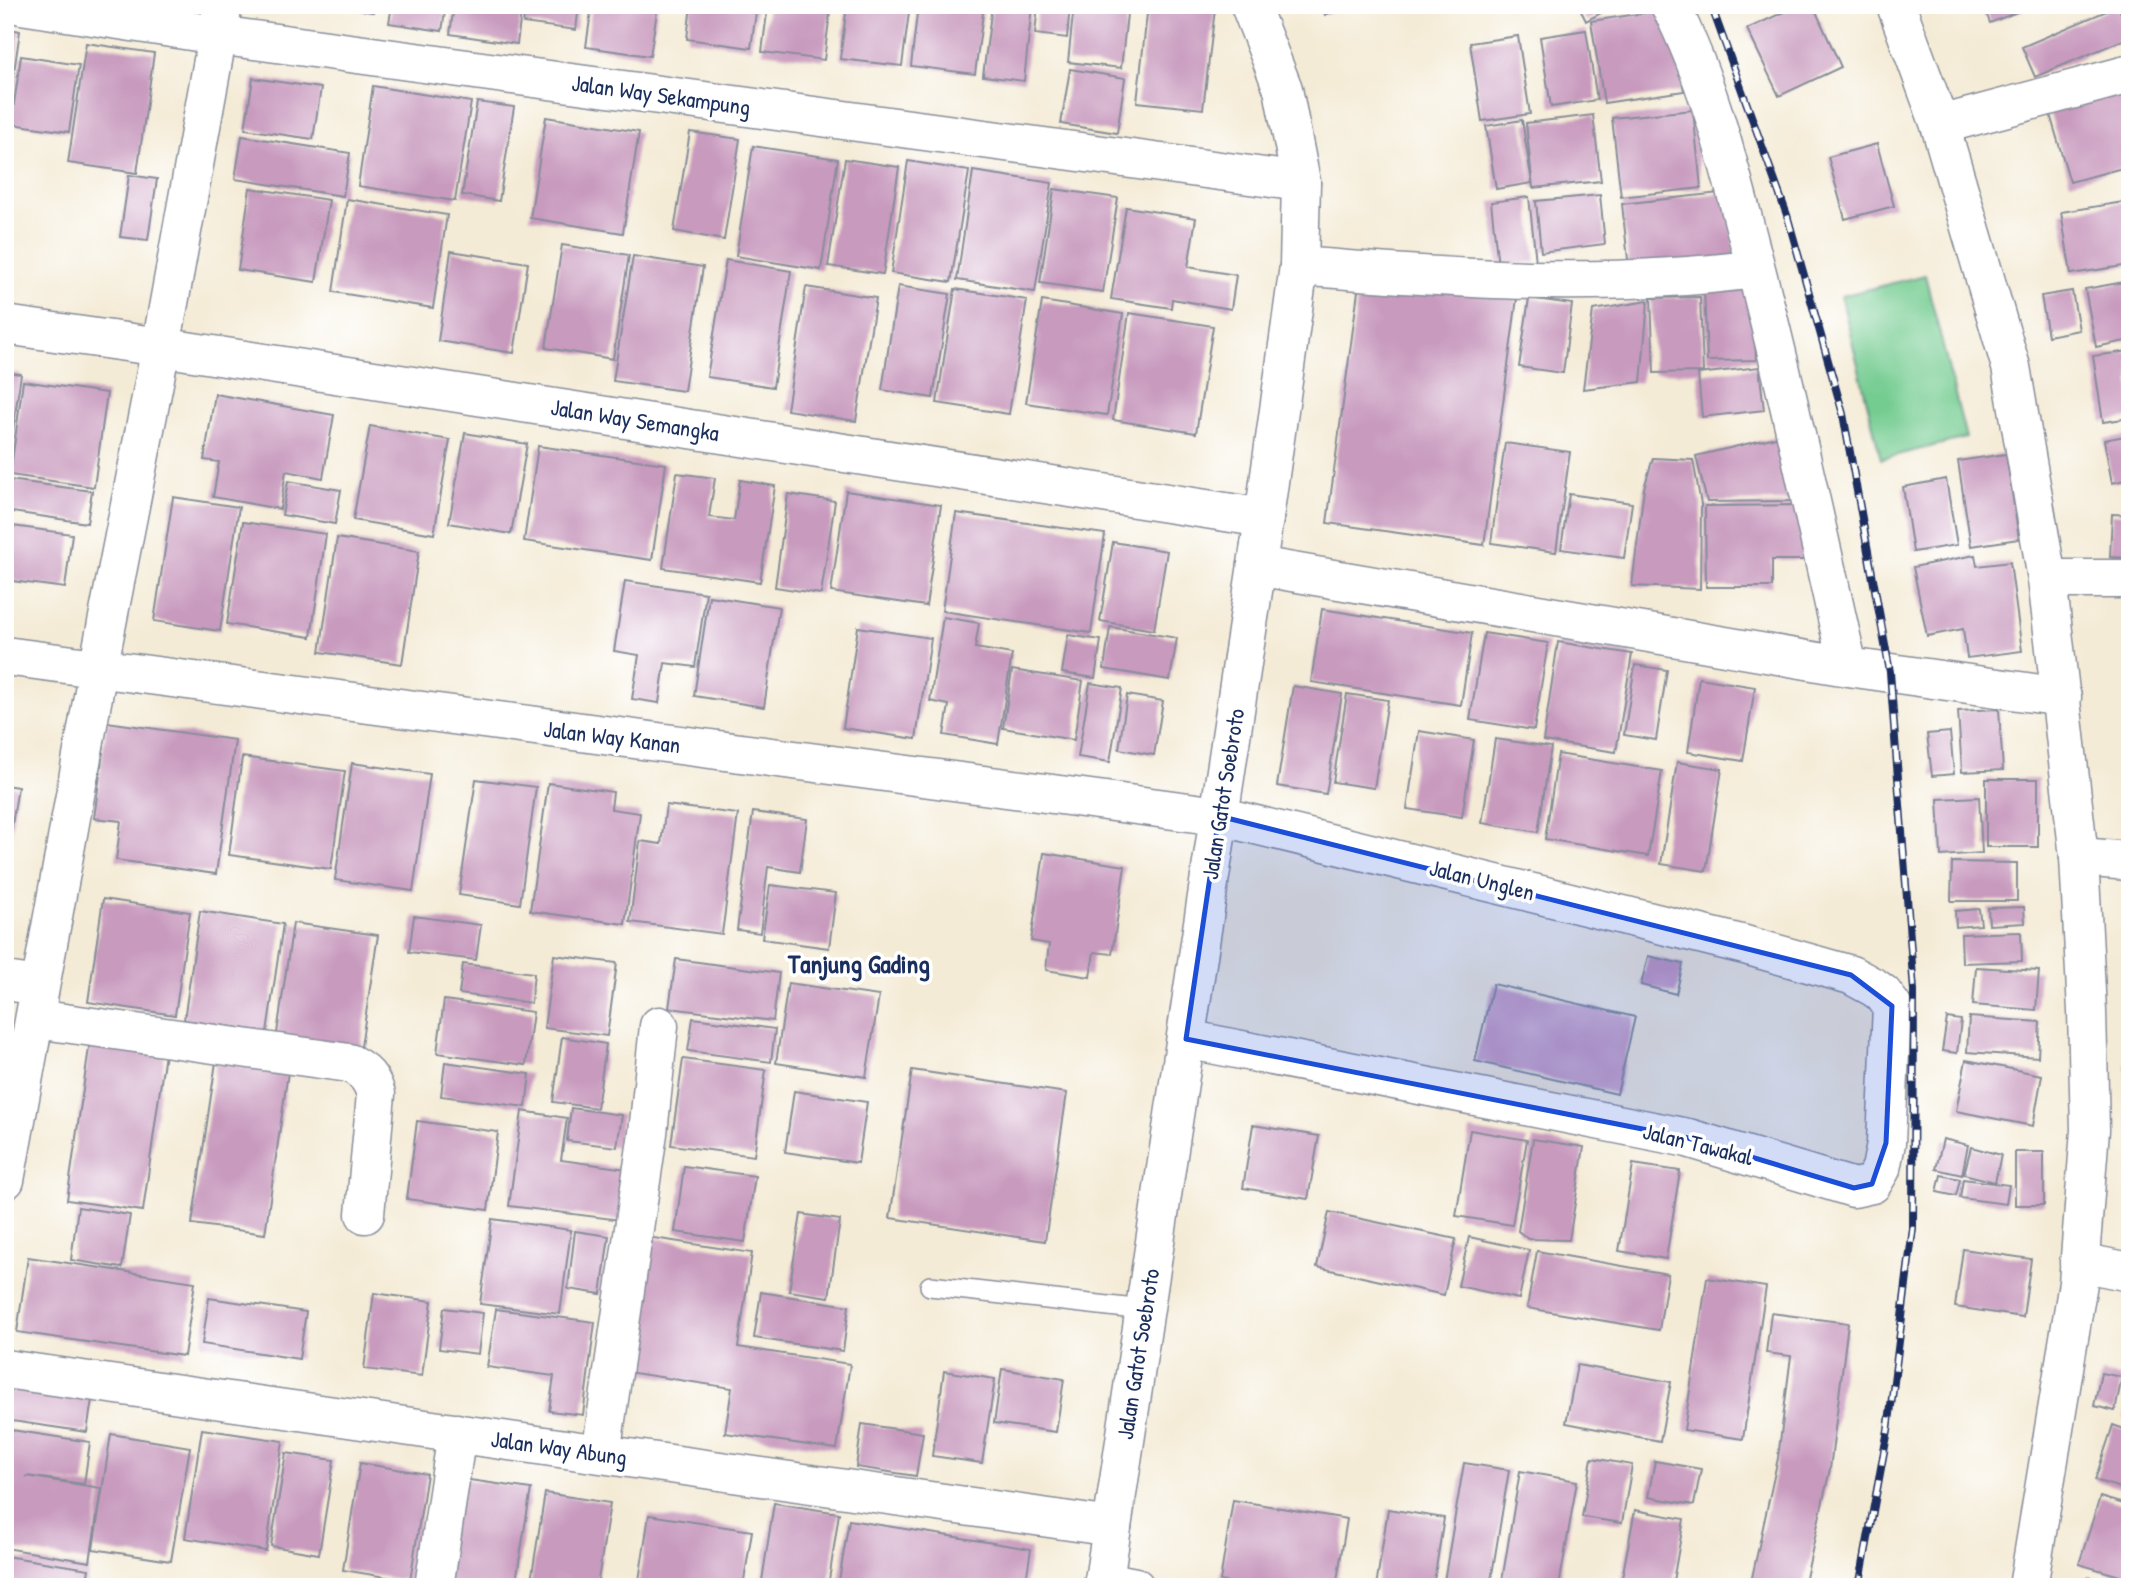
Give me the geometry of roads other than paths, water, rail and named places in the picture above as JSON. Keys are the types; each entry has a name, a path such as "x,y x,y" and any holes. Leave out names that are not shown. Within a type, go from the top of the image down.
{"street":[{"name":"Jalan Way Sekampung","path":"21,5 220,20 1301,182"},
{"name":"Jalan Gatot Soebroto","path":"1114,1585 1112,1527 1257,566 1298,266 1301,182 1283,89 1250,5"},
{"path":"1670,5 1683,31 1721,137 1756,269 1848,667"},
{"path":"1896,5 1940,125 2011,367 2047,579 2078,857 2087,1011 2090,1130 2079,1262 2028,1587"},
{"path":"5,1180 27,995 98,669 161,347 220,20"},
{"path":"1940,125 2130,74"},
{"path":"1298,266 1524,282 1656,279 1756,269"},
{"name":"Jalan Way Semangka","path":"5,325 1264,518"},
{"path":"1257,566 1848,667 2062,697"},
{"path":"2047,579 2130,579"},
{"name":"Jalan Way Kanan","path":"5,656 1219,816"},
{"name":"Jalan Unglen","path":"1219,816 1745,945"},
{"path":"2078,857 2130,860"},
{"name":"Jalan Tawakal","path":"1186,1039 1688,1138 1854,1188 1872,1184 1881,1169 1886,1143 1892,1006 1884,994 1852,975 1745,945"},
{"path":"27,995 349,1063 364,1070 376,1094 365,1214"},
{"path":"601,1454 648,1133 659,1026"},
{"path":"2079,1262 2130,1272"},
{"name":"Jalan Way Abung","path":"5,1369 1112,1527"},
{"path":"434,1587 457,1433"}],"lane":[{"path":"930,1286 1144,1310"}],"railway":[{"path":"1711,5 1787,215 1843,414 1890,672 1914,991 1913,1228 1888,1430 1859,1587"}],"district":[{"name":"Tanjung Gading","path":"859,964"}]}
